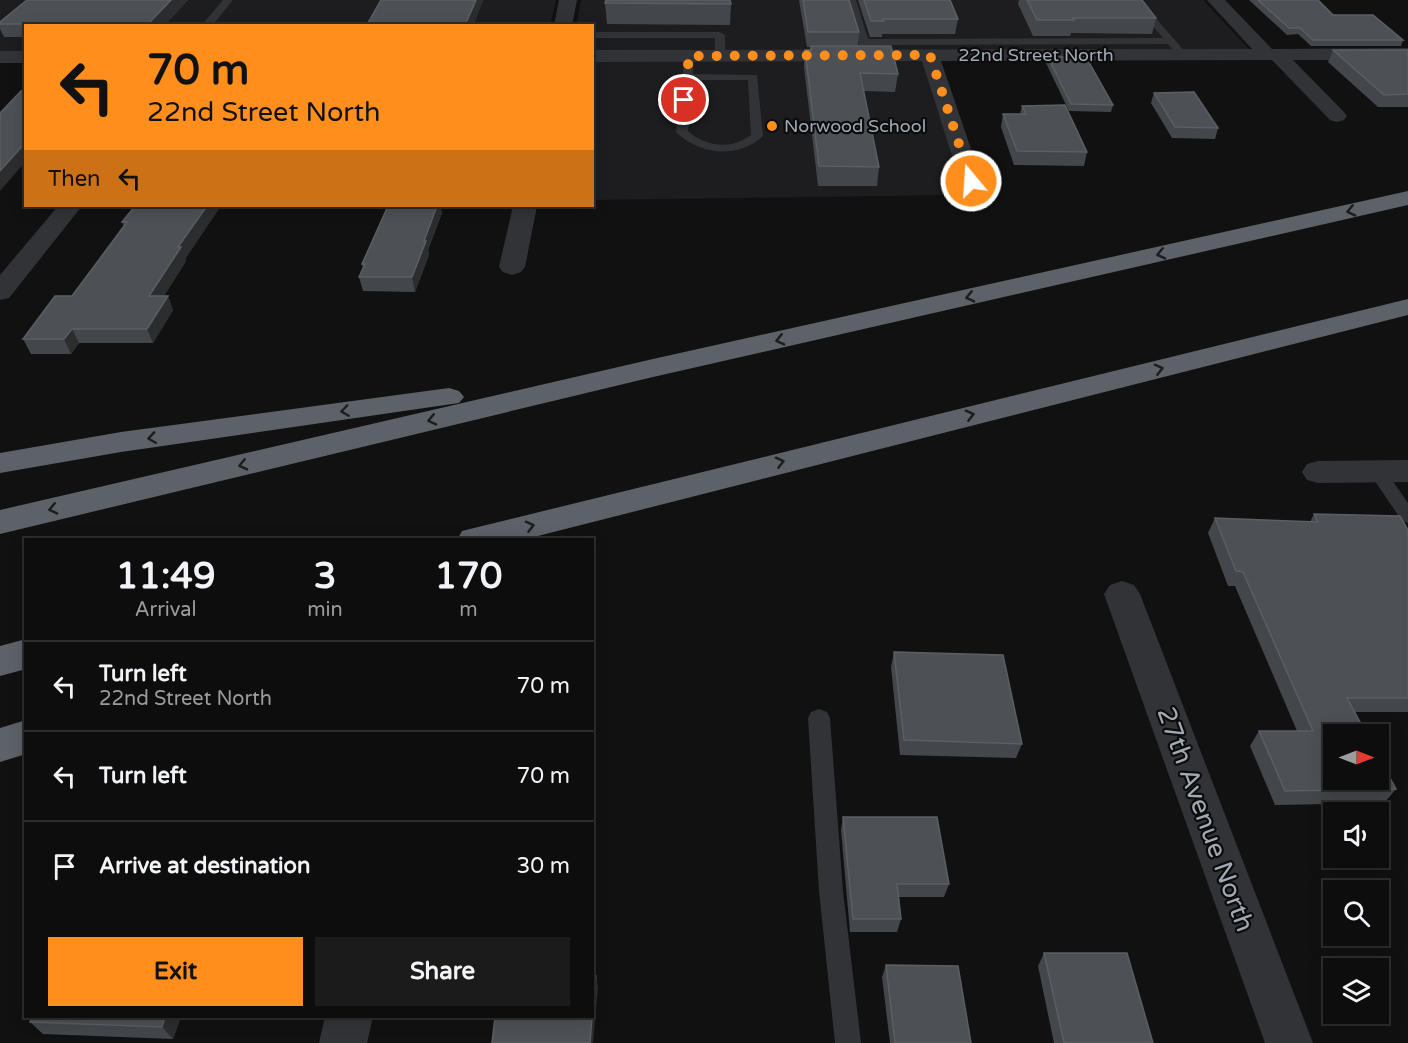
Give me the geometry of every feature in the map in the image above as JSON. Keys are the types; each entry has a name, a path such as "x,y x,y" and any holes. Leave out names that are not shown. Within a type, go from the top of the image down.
{"highway":[{"path":"0,522 653,368 1408,198"},
{"path":"482,538 1408,307"},
{"path":"0,463 121,442 653,368"},
{"path":"566,538 744,471"},
{"path":"0,661 24,655"},
{"path":"0,746 24,738"}],"street":[{"path":"562,24 568,0"},
{"path":"1216,0 1336,116"},
{"name":"22nd Street North","path":"594,56 720,56 865,49 930,55 969,48 1177,48 1272,54 1408,54"},
{"path":"930,55 971,181"},
{"path":"0,57 24,57"},
{"path":"0,292 69,207"},
{"path":"512,267 525,207"},
{"path":"1318,472 1408,471"},
{"name":"27th Avenue North","path":"1122,594 1289,1043"},
{"path":"343,1043 349,1018"}],"lane":[{"path":"208,24 228,0"},
{"path":"851,0 865,49 969,48"},
{"path":"1135,0 1177,48"},
{"path":"594,34 720,35 720,56"},
{"path":"688,77 753,77 757,136 749,144 732,148 705,147 690,140 682,132 689,56"},
{"path":"1377,471 1408,517"},
{"path":"819,718 831,891 848,1043"}],"shaded area":[{"path":"0,0 556,0 550,24 24,24 24,52 0,52"},
{"path":"581,0 1203,0 1249,49 594,51 594,24 576,24"},
{"name":"Norwood School","path":"924,55 971,181 951,195 594,200 595,56"}],"building":[{"path":"27,0 171,0 148,24 0,24"},
{"path":"381,0 476,0 466,23 368,23"},
{"path":"606,0 730,0 731,4 605,3"},
{"path":"803,0 849,0 859,32 808,32"},
{"path":"864,0 950,0 958,19 871,21"},
{"path":"1027,0 1142,0 1156,18 1037,20"},
{"path":"1258,0 1318,0 1333,15 1373,15 1403,40 1313,40 1300,28 1289,28"},
{"path":"811,46 891,46 898,74 860,73 879,167 819,166 805,50 811,50"},
{"path":"1333,50 1408,50 1408,94 1384,95"},
{"path":"1048,57 1086,57 1113,105 1071,104"},
{"path":"21,91 24,91 24,144 0,171 0,113"},
{"path":"1194,92 1218,128 1175,127 1154,93"},
{"path":"1065,105 1087,152 1017,151 1003,114 1026,114 1022,106"},
{"path":"134,207 206,207 178,247 181,247 149,296 168,296 147,329 72,329 64,339 23,339 55,296 72,296 127,222 122,222"},
{"path":"388,207 437,207 412,277 359,277 365,264 362,264"},
{"path":"1314,514 1400,516 1408,530 1408,698 1347,698 1361,724 1323,724 1323,790 1340,790 1285,791 1259,731 1313,731 1243,572 1236,571 1215,518 1318,522"},
{"path":"894,652 1003,655 1022,744 904,740"},
{"path":"1389,776 1396,789 1389,789"},
{"path":"843,817 937,817 949,884 897,884 901,919 853,919"},
{"path":"1044,953 1127,953 1153,1043 1064,1043"},
{"path":"886,965 958,966 971,1043 895,1043"},
{"path":"32,1018 165,1018 162,1027 30,1022"},
{"path":"495,1018 592,1018 590,1043 492,1043"}],"place":[{"name":"Norwood School","path":"772,126"}],"route":[{"path":"684,100 689,56 930,55 971,181"}]}
